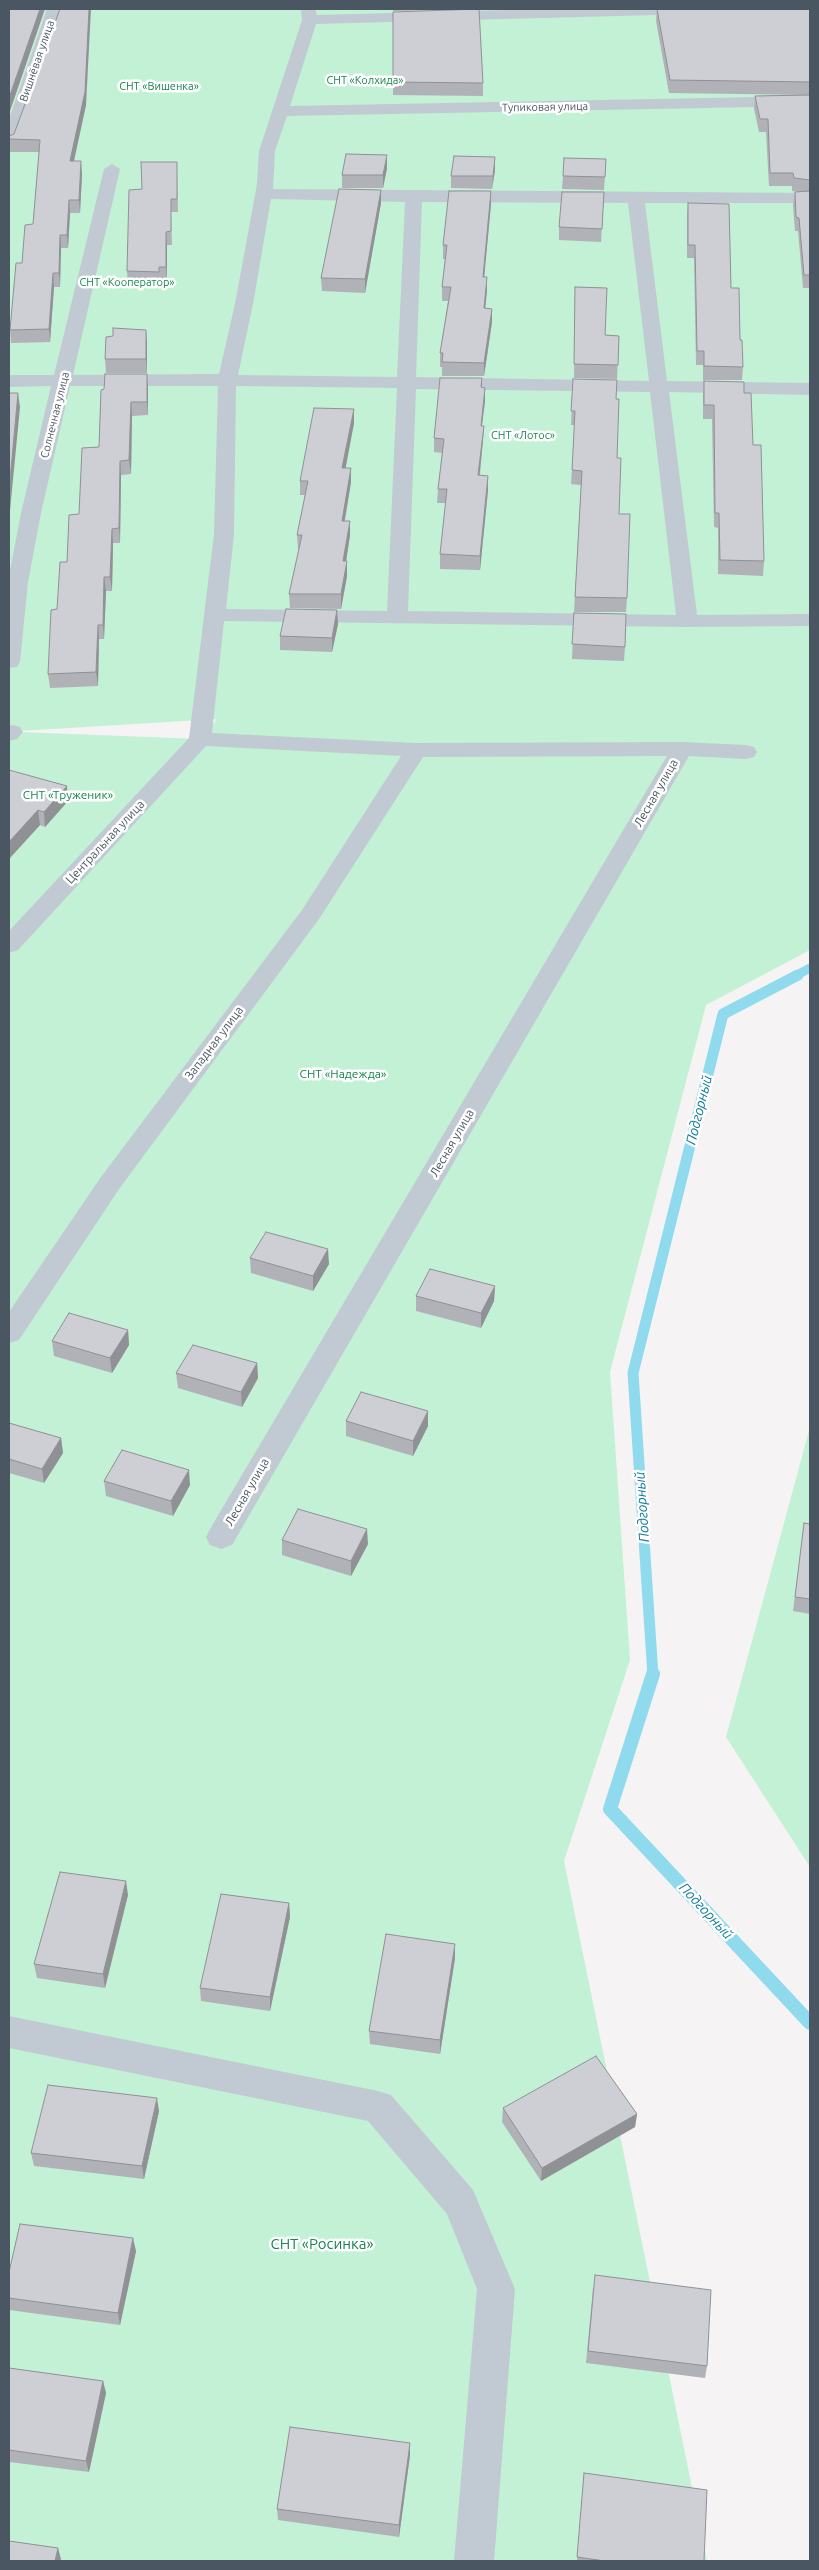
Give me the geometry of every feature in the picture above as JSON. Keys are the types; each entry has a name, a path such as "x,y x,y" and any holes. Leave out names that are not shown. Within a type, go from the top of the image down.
{"street":[{"name":"Вишнёвая улица","path":"9,142 55,9"},
{"path":"693,9 309,14 267,152 263,194 244,304 227,380 224,534 200,739 416,750 682,749 746,752"},
{"name":"Тупиковая улица","path":"279,112 810,101"},
{"name":"Солнечная улица","path":"9,662 18,582 31,513 64,380 112,170"},
{"path":"263,194 414,197 810,198"},
{"path":"397,617 414,197"},
{"path":"636,198 688,621"},
{"path":"9,381 227,380 406,384 659,385 810,389"},
{"path":"216,615 688,621 810,620"},
{"name":"Центральная улица","path":"9,945 200,739"},
{"name":"Лесная улица","path":"221,1537 682,749"},
{"name":"Западная улица","path":"9,1333 110,1183 311,914 416,750"},
{"path":"9,2032 378,2107 460,2202 496,2289 474,2561"}],"green space":[{"path":"9,9 810,9 810,950 706,1005 610,1372 630,1660 564,1861 707,2561 9,2561","holes":["217,719 200,739 19,732 19,731"]},
{"path":"810,1427 810,1867 726,1737"}],"building":[{"path":"9,9 40,9 9,98"},
{"path":"60,9 89,9 85,92 70,161 81,161 79,200 69,200 67,235 60,235 59,273 53,273 49,329 10,330 16,263 22,263 25,225 33,224 40,140 9,139 9,136 14,134"},
{"path":"479,9 483,83 393,82 393,12"},
{"path":"657,9 810,9 810,82 670,80"},
{"path":"810,95 810,180 794,178 793,173 770,173 768,119 760,119 755,96"},
{"path":"346,154 387,155 383,175 342,175"},
{"path":"454,156 495,157 493,176 451,176"},
{"path":"564,158 606,159 605,177 563,176"},
{"path":"141,162 177,162 177,199 171,199 171,231 166,232 166,267 159,267 159,272 127,271 129,190 142,189"},
{"path":"339,189 381,190 365,279 321,278"},
{"path":"449,191 491,191 483,277 487,277 484,308 492,309 484,363 442,362 443,353 440,353 451,287 442,287 447,245 443,245"},
{"path":"810,191 810,275 804,275 799,218 796,217 795,192"},
{"path":"562,192 604,192 602,229 559,227"},
{"path":"688,203 729,204 731,288 739,288 740,340 742,340 743,367 704,366 704,351 697,351 695,245 688,245"},
{"path":"575,287 607,288 605,335 619,336 618,365 574,364"},
{"path":"113,328 146,330 146,359 105,359 106,337 113,336"},
{"path":"105,374 147,374 147,402 131,402 129,460 120,461 119,528 112,529 110,577 104,577 103,625 98,625 96,672 48,674 51,610 57,609 60,562 67,562 69,515 79,514 82,448 99,447 101,390 104,389"},
{"path":"440,378 482,378 481,387 485,388 481,426 484,426 478,475 488,476 480,556 440,554 447,489 438,489 444,439 434,438"},
{"path":"573,379 617,380 616,399 619,399 617,458 621,458 619,514 630,514 627,598 575,597 582,471 572,470 575,411 571,411"},
{"path":"704,381 744,382 744,393 751,393 753,445 761,445 764,561 720,560 719,513 715,513 714,405 704,405"},
{"path":"9,393 18,393 9,491"},
{"path":"314,408 354,409 342,468 351,468 342,521 350,521 343,561 347,561 341,594 289,594 302,535 297,535 308,481 300,481"},
{"path":"286,609 337,610 332,638 280,636"},
{"path":"574,613 626,614 625,647 572,644"},
{"path":"9,770 67,786 44,812 38,810 9,842"},
{"path":"266,1232 328,1249 313,1276 250,1258"},
{"path":"430,1269 495,1286 481,1313 416,1296"},
{"path":"69,1313 128,1330 110,1358 52,1341"},
{"path":"193,1345 257,1363 241,1392 176,1373"},
{"path":"361,1392 428,1411 413,1441 346,1421"},
{"path":"9,1423 61,1438 42,1469 9,1459"},
{"path":"122,1450 189,1470 171,1501 104,1481"},
{"path":"298,1509 367,1529 351,1561 282,1540"},
{"path":"804,1523 810,1524 810,1599 795,1597"},
{"path":"60,1872 126,1881 103,1974 34,1964"},
{"path":"221,1894 289,1903 270,1997 200,1988"},
{"path":"386,1934 455,1944 440,2040 369,2031"},
{"path":"596,2056 637,2114 542,2168 503,2108"},
{"path":"48,2085 157,2098 142,2166 31,2153"},
{"path":"20,2224 133,2238 118,2313 9,2298 9,2272"},
{"path":"595,2275 711,2290 707,2366 588,2351"},
{"path":"9,2368 103,2381 86,2461 9,2450"},
{"path":"290,2427 410,2443 399,2525 277,2509"},
{"path":"584,2473 707,2490 704,2561 605,2561 577,2557"},
{"path":"9,2541 58,2548 55,2561 9,2561"}],"waterway":[{"name":"Подгорный","path":"795,976 810,968"},
{"name":"Подгорный","path":"653,1674 633,1373 723,1014 798,975"},
{"name":"Подгорный","path":"653,1674 610,1809 810,2023"}],"park label":[{"name":"СНТ «Колхида»","path":"365,80"},
{"name":"СНТ «Вишенка»","path":"159,86"},
{"name":"СНТ «Кооператор»","path":"127,282"},
{"name":"СНТ «Лотос»","path":"523,435"},
{"name":"СНТ «Труженик»","path":"68,795"},
{"name":"СНТ «Надежда»","path":"343,1074"},
{"name":"СНТ «Росинка»","path":"322,2244"}]}
